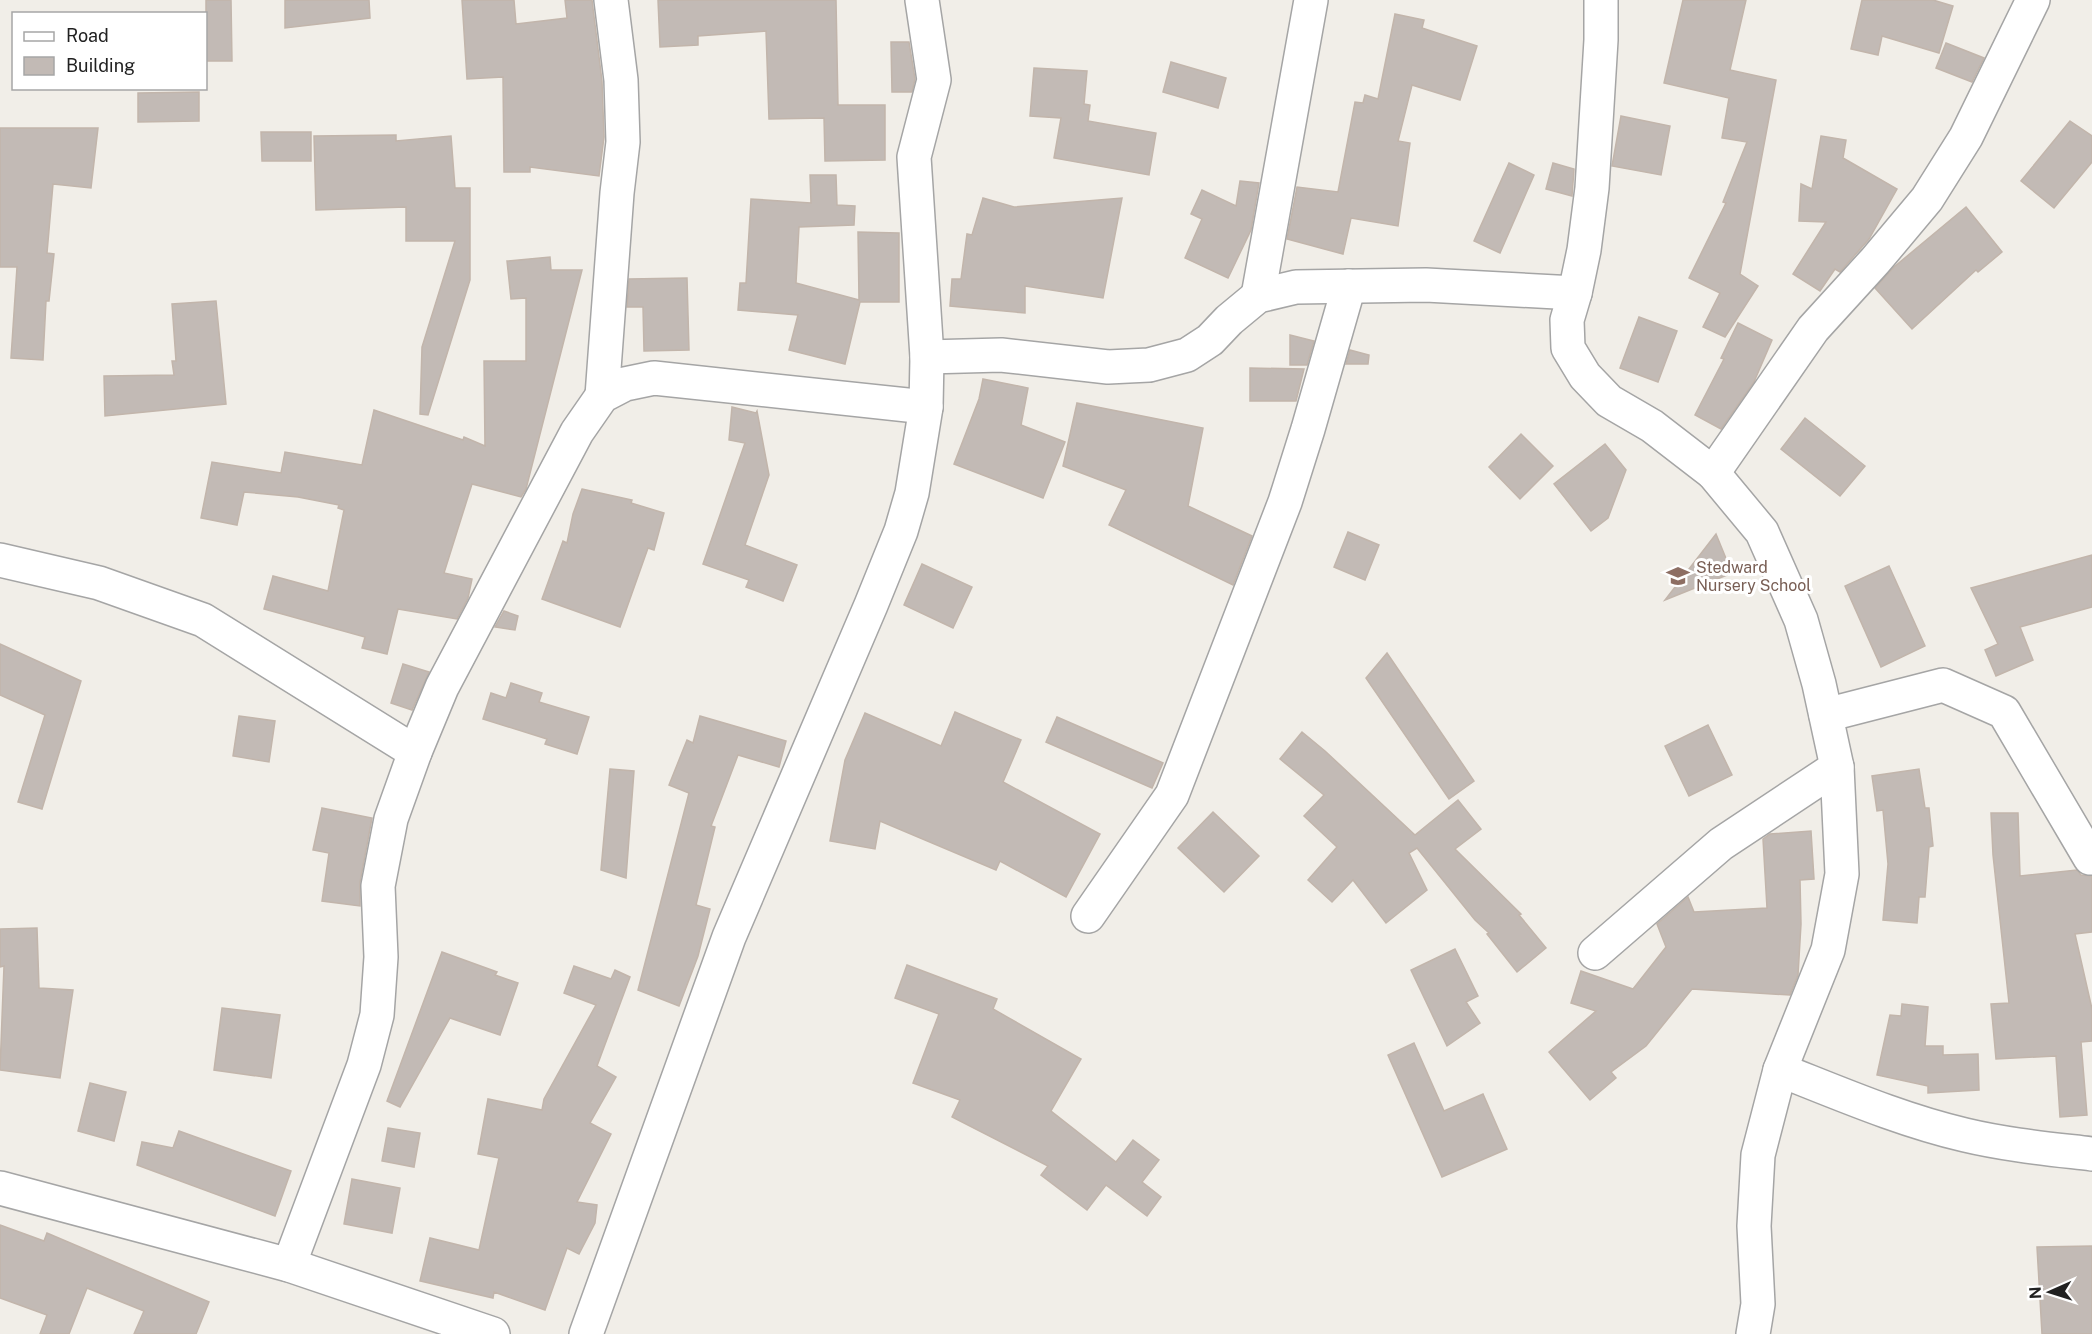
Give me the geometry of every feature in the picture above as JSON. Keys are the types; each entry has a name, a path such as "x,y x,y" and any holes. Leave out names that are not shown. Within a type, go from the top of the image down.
{"street":[{"path":"602,396 623,142 621,80 611,0"},
{"path":"586,1334 729,937 871,606 901,531 914,482 926,407 927,357 914,157 934,80 922,0"},
{"path":"1258,296 1311,0"},
{"path":"1601,0 1601,40 1592,188 1584,250 1567,320 1568,348 1585,376 1609,401 1652,426 1713,473 1762,532 1801,620 1819,684 1837,767 1842,874 1828,950 1780,1070 1758,1155 1754,1226 1758,1304 1754,1334"},
{"path":"1713,473 1813,329 1927,199 1966,137 2033,0"},
{"path":"927,357 1001,355 1108,367 1149,365 1187,356 1210,340 1229,320 1258,296 1296,287 1426,285 1575,293"},
{"path":"1088,916 1172,795 1285,502 1349,286"},
{"path":"289,1265 364,1065 377,1015 381,957 378,886 391,819 415,752 442,687 578,432 602,396 624,384 654,378 926,407"},
{"path":"0,560 99,583 202,620 415,752"},
{"path":"1826,715 1943,685 2004,712 2090,858"},
{"path":"1595,953 1721,844 1837,767"},
{"path":"1780,1070 1894,1115 1966,1135 2038,1148 2092,1154"},
{"path":"0,1188 289,1265 493,1334"}],"building":[{"path":"206,0 231,0 232,61 207,61"},
{"path":"285,0 369,0 370,18 285,28"},
{"path":"462,0 514,0 516,24 567,18 565,0 592,0 602,81 604,137 599,176 530,167 530,172 504,172 503,77 467,79"},
{"path":"658,0 836,0 838,105 885,105 885,160 825,161 824,118 769,119 766,31 698,36 698,45 660,47"},
{"path":"1683,0 1746,0 1730,70 1776,80 1740,274 1758,286 1725,337 1703,327 1720,293 1689,278 1726,203 1723,202 1747,142 1722,138 1729,98 1664,83"},
{"path":"1862,0 1933,0 1953,6 1939,53 1882,36 1878,55 1851,49"},
{"path":"1395,14 1424,20 1422,28 1477,46 1460,100 1412,85 1398,141 1410,143 1398,226 1351,218 1343,254 1287,239 1297,187 1338,192 1355,102 1363,103 1365,95 1378,99"},
{"path":"891,42 909,42 915,79 912,92 892,92"},
{"path":"1946,43 1984,58 1972,82 1936,68"},
{"path":"1171,62 1226,78 1218,108 1163,92"},
{"path":"1034,68 1087,71 1084,104 1090,105 1088,121 1156,133 1149,175 1054,158 1061,118 1030,116"},
{"path":"199,92 199,121 138,122 138,93"},
{"path":"1621,116 1670,126 1661,175 1612,166"},
{"path":"2070,121 2092,136 2092,162 2054,208 2021,181"},
{"path":"0,128 98,128 91,188 53,184 47,253 54,254 49,301 46,301 43,360 11,358 17,267 0,267"},
{"path":"261,132 311,132 311,161 262,161"},
{"path":"396,135 396,141 451,136 455,188 470,188 470,280 428,415 420,414 422,347 455,241 406,241 406,207 316,210 314,136"},
{"path":"1821,136 1846,140 1843,158 1897,189 1869,239 1840,272 1835,269 1820,291 1793,274 1826,222 1799,221 1801,184 1812,189"},
{"path":"1509,163 1534,175 1500,253 1474,241"},
{"path":"1553,163 1574,169 1572,196 1546,189"},
{"path":"810,175 836,175 837,205 855,206 854,225 799,227 796,283 859,300 858,232 899,233 899,302 860,302 845,364 789,350 798,315 738,310 740,283 746,283 751,199 811,203"},
{"path":"1240,181 1259,183 1251,230 1228,278 1185,258 1202,219 1191,214 1202,190 1236,206"},
{"path":"983,198 1014,207 1122,198 1103,298 1025,286 1025,313 950,306 952,279 961,279 967,234 972,235"},
{"path":"1966,207 2002,252 1978,272 1976,270 1912,329 1875,288 1894,267"},
{"path":"550,257 551,270 582,270 526,489 521,497 472,484 444,573 472,579 468,598 457,619 398,609 387,654 362,648 365,637 264,609 273,576 328,591 344,510 338,508 339,505 298,497 244,492 237,525 201,518 212,462 281,473 285,452 362,465 374,410 463,440 464,437 485,446 484,361 526,361 526,298 511,299 507,261"},
{"path":"687,278 689,350 644,351 643,307 627,307 629,279"},
{"path":"216,301 226,404 105,416 104,376 174,375 172,361 176,361 172,304"},
{"path":"1639,317 1677,331 1658,382 1620,368"},
{"path":"1738,323 1772,340 1754,382 1721,429 1695,415 1724,359 1721,358"},
{"path":"1290,335 1314,341 1307,365 1290,365"},
{"path":"1350,350 1369,355 1368,364 1346,364"},
{"path":"1250,368 1304,369 1296,401 1250,401"},
{"path":"983,379 1028,388 1021,425 1065,442 1043,498 954,464 979,399"},
{"path":"1077,403 1203,428 1188,506 1252,536 1233,585 1109,525 1126,490 1063,466"},
{"path":"732,407 756,413 757,411 769,475 745,545 797,565 783,601 746,587 749,580 703,564 745,443 729,440"},
{"path":"1805,418 1865,466 1840,496 1781,449"},
{"path":"1521,434 1553,466 1520,499 1489,467"},
{"path":"1605,444 1626,470 1608,518 1591,531 1554,484"},
{"path":"582,489 632,500 631,503 664,513 654,550 648,548 620,627 542,599 563,541 567,543 573,514"},
{"path":"1348,532 1379,545 1365,580 1334,567"},
{"path":"1716,534 1732,573 1665,600"},
{"path":"2092,555 2092,607 2020,627 2033,660 1996,676 1985,650 1998,644 1971,588"},
{"path":"922,564 972,587 953,628 904,605"},
{"path":"1889,566 1925,646 1881,667 1845,586"},
{"path":"504,611 518,616 515,630 495,627"},
{"path":"0,644 81,681 42,809 18,802 45,715 0,695"},
{"path":"1387,653 1474,781 1449,799 1366,678"},
{"path":"403,664 429,672 412,710 391,703"},
{"path":"511,683 542,693 539,702 589,717 577,754 545,744 547,739 483,719 491,693 506,698"},
{"path":"955,712 1021,740 1003,782 1100,834 1066,897 1000,861 996,870 880,821 875,849 830,841 845,760 865,713 941,746"},
{"path":"239,716 275,721 269,762 233,756"},
{"path":"700,716 786,741 779,767 738,755 711,826 715,827 696,905 710,909 698,956 679,1006 638,990 689,793 669,785 687,740 693,743"},
{"path":"1057,717 1163,763 1152,788 1046,742"},
{"path":"1708,725 1732,775 1689,796 1665,746"},
{"path":"1302,732 1415,835 1458,800 1481,829 1455,849 1521,914 1519,915 1546,948 1517,972 1487,934 1489,933 1475,920 1417,848 1409,853 1427,890 1386,923 1353,880 1332,902 1308,880 1337,847 1304,816 1324,795 1280,759"},
{"path":"610,769 634,771 626,878 601,870"},
{"path":"1919,769 1925,808 1929,808 1933,846 1929,847 1925,897 1919,897 1917,923 1883,920 1888,864 1883,810 1877,811 1872,776"},
{"path":"322,808 372,818 360,882 360,906 322,901 329,853 313,850"},
{"path":"1213,812 1259,856 1224,892 1178,848"},
{"path":"1991,813 2018,813 2020,876 2077,870 2081,875 2092,876 2092,932 2075,934 2092,1009 2092,1041 2081,1042 2087,1115 2060,1117 2056,1056 1996,1059 1991,1004 2009,1003 1993,855"},
{"path":"1811,831 1814,879 1800,880 1801,924 1798,975 1790,995 1692,989 1646,1046 1611,1072 1616,1078 1590,1100 1549,1052 1596,1011 1571,1003 1581,971 1633,989 1666,947 1657,924 1688,897 1694,912 1767,908 1763,839 1770,834"},
{"path":"37,928 39,988 73,990 60,1078 0,1070 4,966 0,967 0,929"},
{"path":"1455,949 1478,996 1466,1002 1480,1023 1447,1046 1411,970"},
{"path":"442,952 497,972 495,975 518,983 500,1035 450,1018 400,1107 387,1101"},
{"path":"907,965 997,999 993,1009 1081,1059 1051,1111 1116,1162 1133,1140 1159,1160 1142,1182 1161,1197 1147,1216 1106,1185 1087,1210 1041,1175 1048,1166 952,1117 960,1100 913,1083 939,1014 895,998"},
{"path":"574,966 611,979 615,970 630,977 597,1066 616,1077 590,1123 611,1134 577,1202 597,1205 595,1223 579,1254 567,1248 545,1310 494,1292 493,1298 420,1281 430,1238 479,1250 499,1158 478,1154 488,1099 542,1110 544,1099 596,1005 564,993"},
{"path":"1902,1004 1928,1007 1925,1046 1943,1046 1943,1055 1978,1054 1979,1090 1928,1093 1928,1086 1877,1075 1890,1015 1901,1016"},
{"path":"222,1008 280,1015 271,1078 214,1070"},
{"path":"1414,1043 1444,1111 1483,1094 1507,1149 1442,1177 1388,1055"},
{"path":"90,1083 126,1092 114,1141 78,1131"},
{"path":"388,1128 420,1133 414,1167 382,1161"},
{"path":"179,1131 291,1171 275,1216 137,1165 142,1142 173,1148"},
{"path":"352,1179 400,1188 392,1233 344,1224"},
{"path":"0,1225 44,1241 47,1233 209,1302 196,1334 134,1334 144,1311 87,1288 69,1334 40,1334 47,1315 0,1298"},
{"path":"2092,1246 2092,1334 2042,1334 2037,1247"}],"place":[{"name":"Stedward Nursery School","path":"1678,576"}]}
